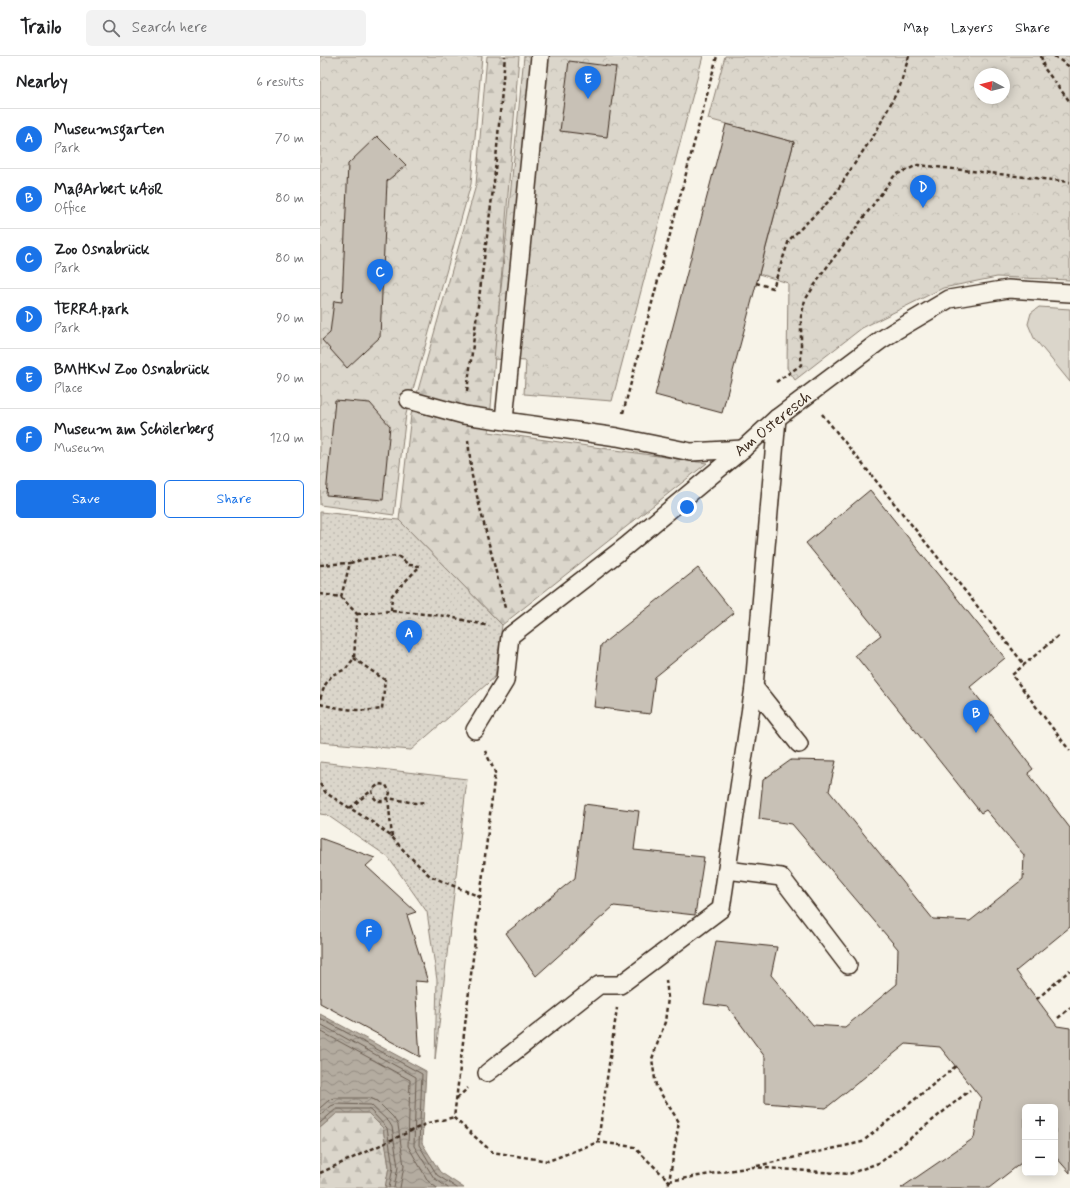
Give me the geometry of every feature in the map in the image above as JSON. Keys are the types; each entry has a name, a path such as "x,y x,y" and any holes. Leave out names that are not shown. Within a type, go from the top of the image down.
{"lane":[{"path":"504,420 540,56"},
{"name":"Am Osteresch","path":"475,730 505,681 510,636 630,542 743,449 777,418 881,340 949,300 1008,289 1070,293"},
{"path":"409,400 464,415 617,437 691,452 743,449"},
{"path":"488,1073 599,985 620,986 721,909 754,687 777,418"},
{"path":"754,687 799,744"},
{"path":"727,870 781,877 848,965"}],"path":[{"path":"617,437 717,56"},
{"path":"756,283 773,288 789,240 833,197 854,166 876,132 900,86 909,56"},
{"path":"1041,56 1044,68 1070,102"},
{"path":"1054,56 1070,66"},
{"path":"776,382 801,365 801,317 805,300 824,271 895,175 918,165 1070,182"},
{"path":"807,396 1024,664"},
{"path":"320,565 350,563 365,559 398,556 409,565 420,566 392,595 391,611"},
{"path":"341,597 350,563"},
{"path":"320,594 341,597 357,614 354,658 346,669 332,675 325,685 320,698"},
{"path":"357,614 391,611 446,616 495,628"},
{"path":"1058,636 1012,675 1070,751"},
{"path":"320,704 335,708 369,711 382,709 386,680 363,666 354,658"},
{"path":"475,730 494,772 454,1118 492,1152 548,1161 598,1142 634,1147 670,1181"},
{"path":"320,784 326,793 392,837 430,876 480,896"},
{"path":"350,808 379,784 386,785 390,793 388,798 392,837"},
{"path":"372,790 373,796 377,801 383,801 388,798 415,803 426,802"},
{"path":"663,952 668,998 665,1022 652,1059 656,1086 679,1122 668,1188"},
{"path":"1037,999 1070,970"},
{"path":"598,1142 620,986"},
{"path":"1058,1018 1070,1008"},
{"path":"670,1181 752,1167 862,1142 956,1066"},
{"path":"752,1167 849,1174 881,1162 970,1090"},
{"path":"320,1173 428,1122 455,1117"}],"green space":[{"path":"320,56 482,56 471,184 406,414 394,515 320,505"},
{"path":"487,56 519,56 489,432 707,463 502,625 399,520 411,415 476,185"},
{"path":"524,56 703,56 612,401 524,394 526,361 494,359"},
{"path":"725,56 1070,56 1070,280 997,277 943,288 862,328 795,380 787,368 788,283 759,274 794,142 708,119"},
{"path":"1039,307 1070,309 1070,382 1034,338 1028,324 1031,313"},
{"path":"320,512 399,520 502,625 495,677 411,750 320,742"},
{"path":"320,762 467,779 435,1060 437,980 427,912 388,857 327,815 320,814"},
{"path":"337,1113 368,1113 383,1128 389,1167 385,1188 320,1188 320,1128"}],"water":[{"path":"320,1014 426,1071 422,1143 440,1172 464,1188 385,1188 389,1167 383,1128 368,1113 337,1113 320,1128"}],"building":[{"path":"569,61 616,67 607,137 560,131"},
{"path":"726,124 794,142 722,413 655,395"},
{"path":"377,136 406,165 387,181 380,337 347,368 322,340 330,333 334,301 342,302 348,164"},
{"path":"335,400 370,403 390,426 383,500 326,495"},
{"path":"870,490 1005,658 970,687 1033,769 1028,773 1070,828 1070,927 1016,971 1057,1026 1070,1028 1070,1173 1058,1159 1058,1104 1022,1104 1022,1162 989,1188 901,1188 974,1138 981,1098 940,1047 906,1044 826,1108 765,1103 765,1057 728,1007 704,1004 716,941 777,947 771,975 813,1025 845,1027 897,984 898,949 792,824 759,819 763,780 791,760 836,761 829,791 933,919 970,921 1023,879 1024,855 986,810 981,813 855,655 881,635 806,543"},
{"path":"698,568 734,613 655,677 650,714 594,707 601,645"},
{"path":"584,804 639,811 634,850 704,857 695,915 614,906 536,976 506,933 575,878"},
{"path":"320,838 375,858 366,866 416,912 407,915 428,982 415,981 420,1057 320,1003"}],"place":[{"name":"BMHKW Zoo Osnabrück","path":"588,99"},
{"name":"TERRA.park","path":"923,208"},
{"name":"Zoo Osnabrück","path":"380,292"},
{"name":"Museumsgarten","path":"409,653"},
{"name":"MaßArbeit kAöR","path":"976,733"},
{"name":"Museum am Schölerberg","path":"369,952"}]}
